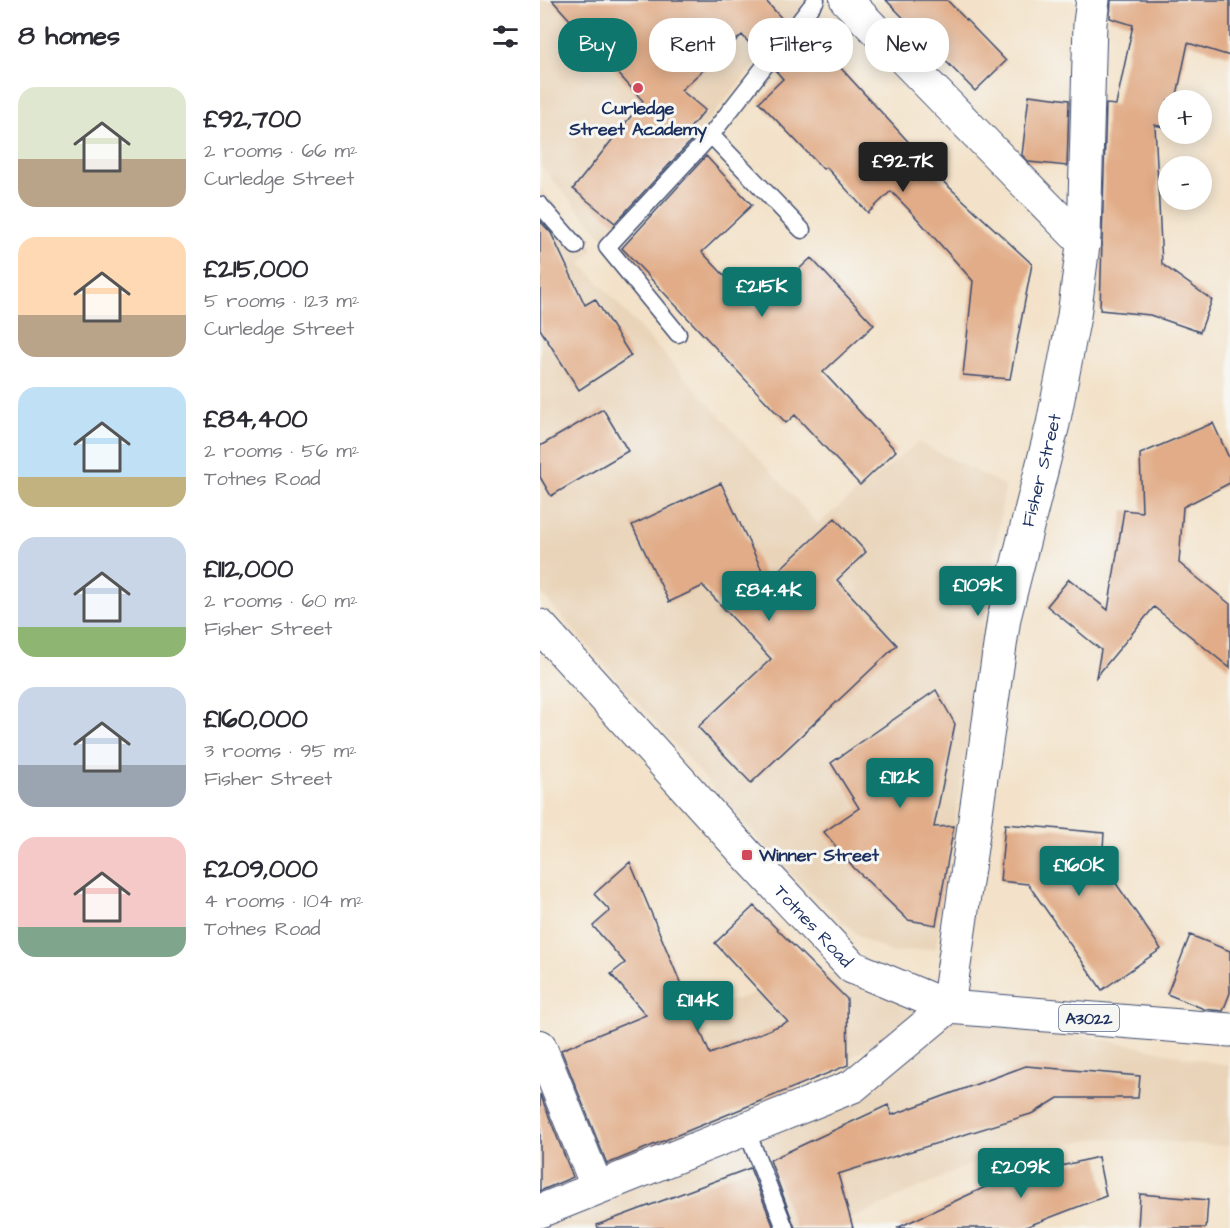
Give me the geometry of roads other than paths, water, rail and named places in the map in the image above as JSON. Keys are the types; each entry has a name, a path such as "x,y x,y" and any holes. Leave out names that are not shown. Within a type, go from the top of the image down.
{"street":[{"path":"846,0 1084,244"},
{"name":"Fisher Street","path":"948,1007 1004,618 1053,424 1074,316 1084,244 1090,23 1093,0"},
{"name":"Totnes Road","path":"540,626 747,855 852,967 948,1007 1230,1030"},
{"path":"540,1211 853,1086 948,1007"},
{"path":"540,1046 597,1187"}],"lane":[{"path":"678,334 607,247 711,135 816,0"},
{"path":"711,135 802,230"},
{"path":"540,205 576,246"},
{"path":"746,1129 785,1228"}],"place":[{"name":"Curledge Street Academy","path":"638,88"},
{"name":"Winner Street","path":"747,855"}]}
